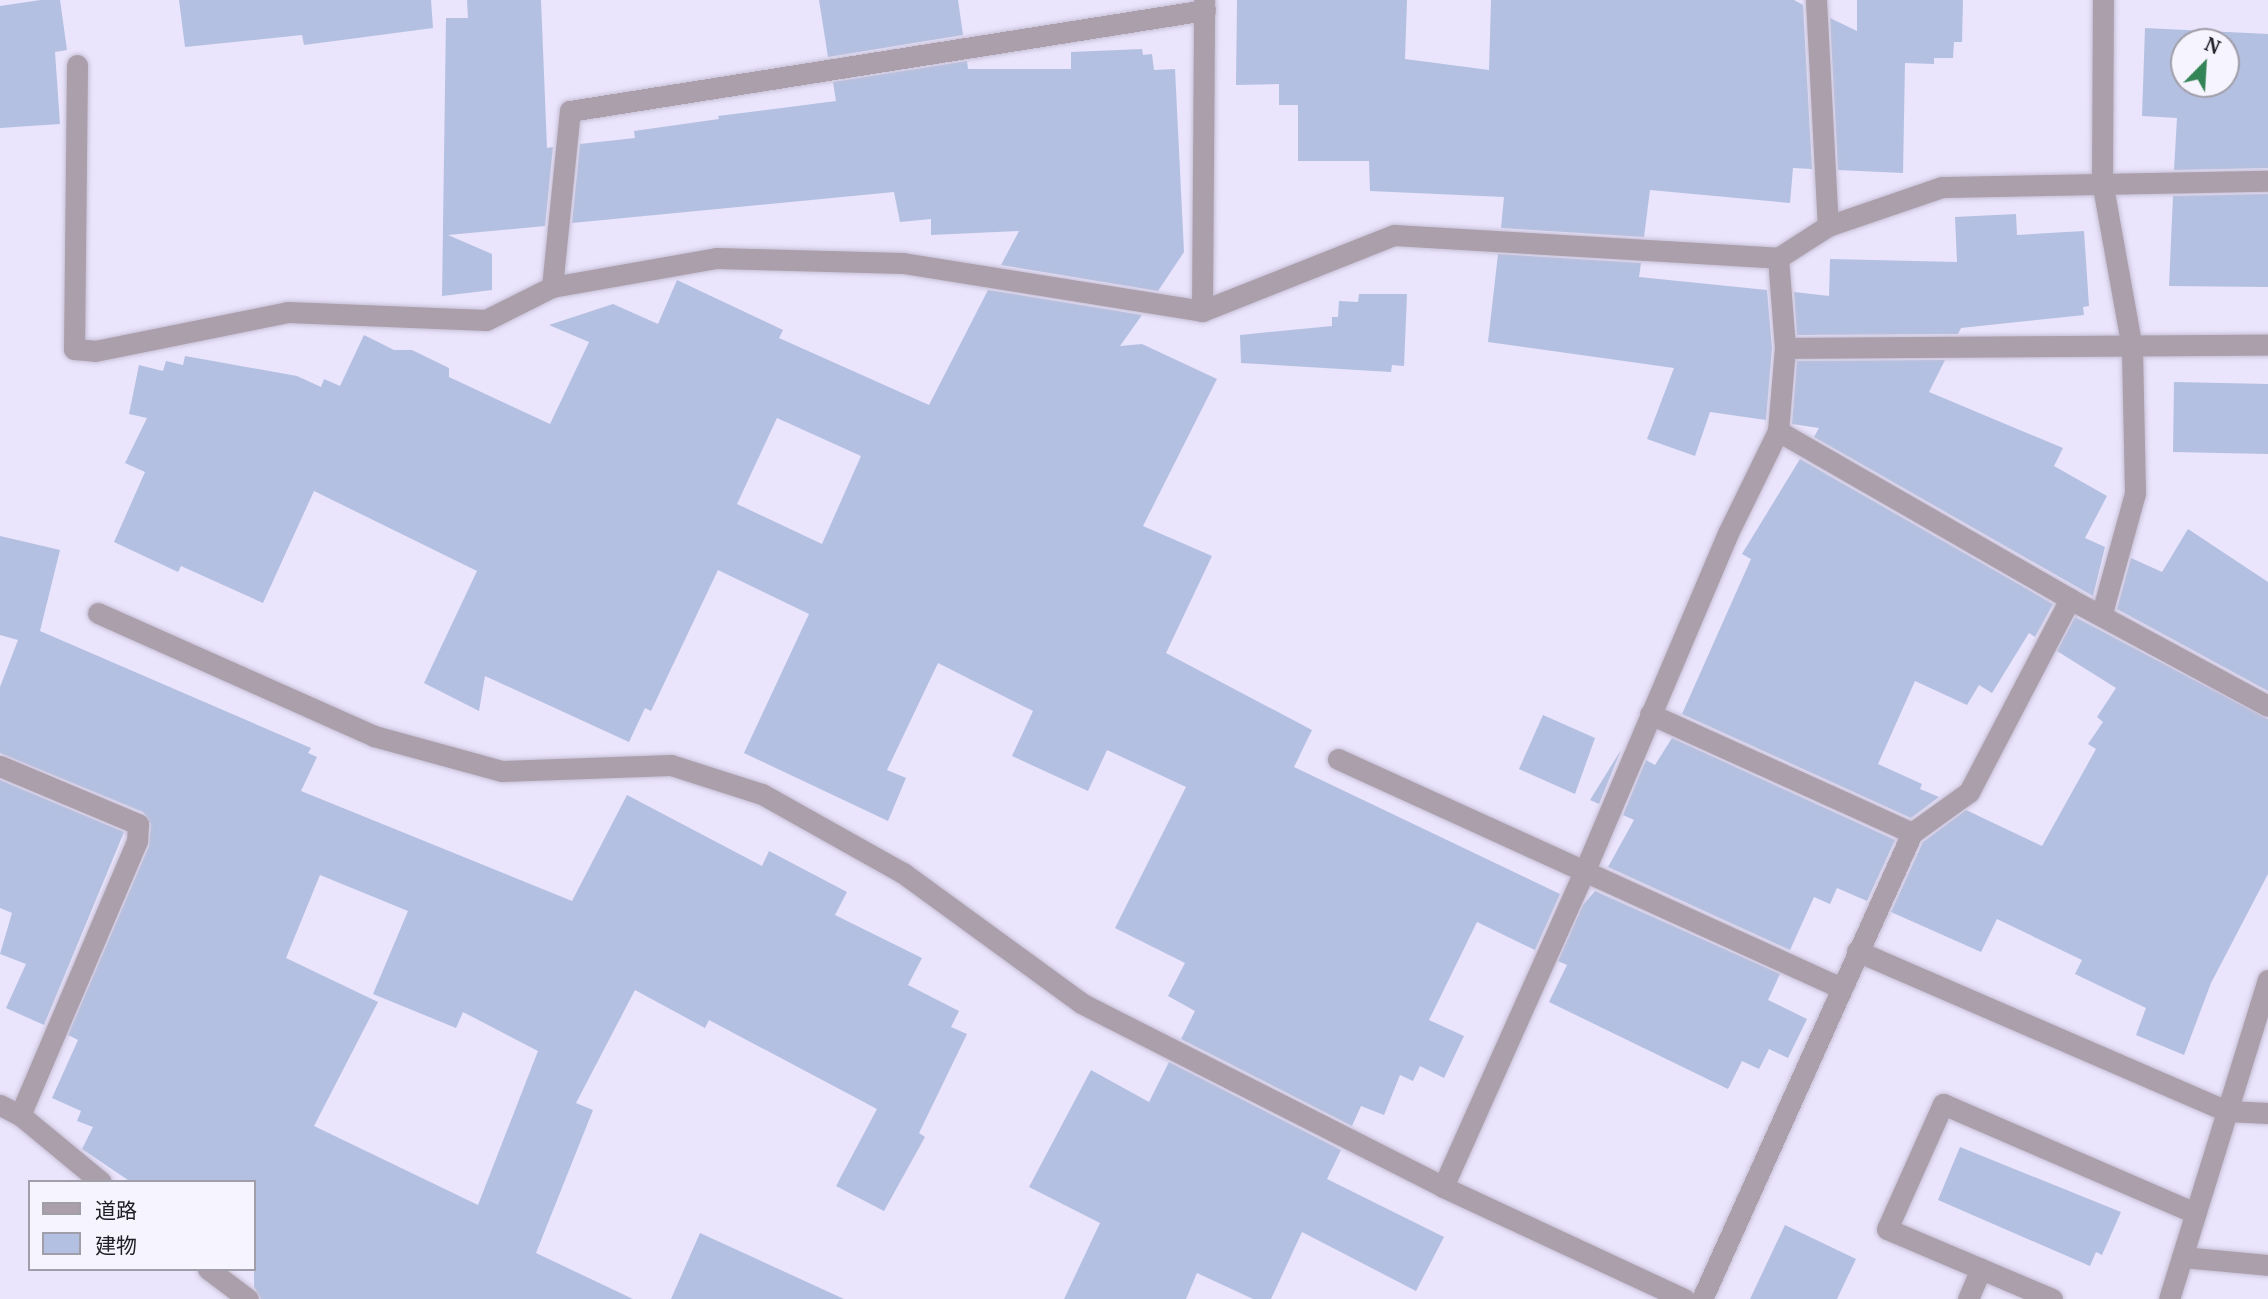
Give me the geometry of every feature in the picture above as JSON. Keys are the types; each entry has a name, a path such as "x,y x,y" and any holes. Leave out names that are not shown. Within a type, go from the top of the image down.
{"street":[{"path":"1816,0 1828,226"},
{"path":"2102,613 2135,493 2132,348 2102,182 2103,0"},
{"path":"552,287 570,111 1205,5 1202,311"},
{"path":"77,65 74,349 94,351 288,312 486,320 552,287 716,258 903,263 1202,311 1394,235 1778,258 1828,226 1942,187 2268,181"},
{"path":"1443,1186 1585,870 1650,714 1778,431 1785,348 1778,258"},
{"path":"1785,348 2132,348 2268,345"},
{"path":"1778,431 2070,599 2102,613 2268,706"},
{"path":"1702,1299 1839,987 1912,833 1969,792 2070,599"},
{"path":"98,613 374,736 413,747 502,771 671,765 762,794 903,873 1081,1003 1443,1186 1684,1299"},
{"path":"1650,714 1912,833"},
{"path":"1338,759 1839,987"},
{"path":"0,766 138,824 137,841 20,1115"},
{"path":"1857,951 2227,1111 2268,1113"},
{"path":"2169,1299 2268,980"},
{"path":"2052,1299 1887,1229 1943,1104 2195,1213"},
{"path":"0,1105 20,1115 99,1180"},
{"path":"2182,1257 2268,1265"},
{"path":"1968,1299 1981,1269"},
{"path":"211,1271 248,1299"}],"building":[{"path":"60,0 67,50 55,52 60,124 0,128 0,6"},
{"path":"179,0 431,0 433,28 304,45 302,35 185,47"},
{"path":"467,0 541,0 547,148 553,147 545,226 448,235 492,254 492,290 442,296 446,18 468,18"},
{"path":"819,0 958,0 963,35 828,57"},
{"path":"1237,0 1407,0 1405,59 1489,70 1491,0 1794,0 1803,5 1812,169 1793,168 1790,203 1650,190 1644,237 1501,228 1504,197 1370,191 1369,161 1298,161 1298,105 1279,105 1279,84 1236,85"},
{"path":"1857,0 1963,0 1962,42 1954,42 1953,58 1934,58 1934,64 1905,63 1903,173 1838,170 1830,18 1857,31"},
{"path":"2145,28 2170,29 2170,98 2240,98 2240,33 2268,34 2268,168 2174,170 2177,118 2142,116"},
{"path":"1142,49 1143,55 1152,54 1154,70 1175,69 1184,252 1158,291 1001,265 1019,231 931,235 931,219 900,222 894,192 572,223 580,144 635,138 634,131 719,119 718,116 836,101 833,82 967,61 968,69 1071,69 1071,52"},
{"path":"2268,194 2268,287 2169,286 2173,196"},
{"path":"2016,214 2017,235 2084,231 2089,306 2083,307 2084,315 1961,328 1958,334 1797,335 1794,292 1829,296 1830,259 1957,262 1955,217"},
{"path":"1498,254 1641,263 1639,277 1767,290 1772,348 1766,420 1710,412 1695,456 1647,439 1674,368 1488,342"},
{"path":"677,280 783,330 779,338 929,405 988,290 1142,315 1120,346 1142,344 1217,379 1143,526 1212,556 1166,653 1312,730 1294,767 1560,894 1535,950 1477,922 1429,1020 1464,1036 1444,1078 1420,1066 1413,1081 1400,1075 1384,1115 1361,1106 1352,1126 1181,1039 1195,1011 1168,996 1185,963 1115,928 1186,787 1107,750 1088,791 1012,756 1033,711 938,663 887,770 906,778 888,821 744,753 809,614 718,570 651,711 645,708 629,742 485,676 479,711 424,683 477,571 314,491 263,603 181,566 178,572 114,542 145,472 125,463 147,418 129,414 139,365 163,371 166,361 183,365 185,356 297,376 321,387 324,379 340,386 364,335 394,350 412,350 449,368 449,377 550,424 589,342 549,325 613,304 658,324","holes":["777,418 861,456 822,544 737,504"]},
{"path":"1359,294 1407,294 1404,366 1392,365 1391,372 1241,363 1240,335 1332,326 1332,317 1338,317 1339,301 1358,302"},
{"path":"1945,360 1929,392 2063,448 2054,466 2107,496 2085,538 2105,547 2093,596 1814,437 1819,428 1792,424 1797,361"},
{"path":"2174,382 2268,384 2268,454 2173,452"},
{"path":"1800,459 2053,604 2035,637 2029,633 1992,693 1979,685 1967,705 1915,681 1878,764 1922,784 1920,789 1939,797 1911,818 1682,714 1751,559 1742,554"},
{"path":"2188,529 2268,582 2268,691 2117,609 2131,558 2162,572"},
{"path":"0,536 60,550 40,631 311,748 308,753 317,757 301,791 572,901 627,795 762,866 769,851 847,892 835,915 922,958 908,985 959,1011 951,1027 967,1034 919,1133 925,1137 884,1211 836,1186 877,1109 709,1020 705,1028 635,990 576,1103 593,1110 536,1253 633,1299 261,1299 254,1287 256,1180 128,1180 82,1149 93,1127 77,1121 81,1111 52,1098 78,1040 68,1035 149,846 151,824 143,812 0,753 0,687 18,640 0,635","holes":["320,875 408,911 373,994 456,1028 463,1012 538,1051 478,1205 314,1126 378,1002 286,958"]},
{"path":"2075,617 2268,719 2268,874 2211,983 2184,1055 2136,1035 2146,1008 2075,974 2082,960 1997,919 1981,952 1891,912 1923,842 1966,810 2042,846 2096,749 2088,744 2103,722 2097,717 2116,688 2057,651"},
{"path":"1543,715 1595,738 1575,794 1519,769"},
{"path":"1672,738 1895,840 1867,901 1837,888 1830,904 1814,897 1790,950 1608,867 1634,820 1623,815 1646,760 1655,765"},
{"path":"1621,750 1599,804 1590,800"},
{"path":"0,780 124,832 44,1025 6,1008 26,964 0,954 12,913 0,908"},
{"path":"1595,891 1780,974 1768,1000 1807,1019 1788,1058 1769,1049 1759,1069 1742,1061 1728,1089 1549,1002 1567,965 1558,961 1583,905"},
{"path":"1169,1062 1341,1150 1327,1179 1444,1237 1416,1291 1302,1232 1271,1299 1253,1299 1197,1273 1186,1299 1064,1299 1100,1223 1029,1187 1091,1070 1149,1102"},
{"path":"1960,1147 2121,1212 2102,1255 2096,1252 2090,1266 1938,1200"},
{"path":"1785,1225 1856,1259 1837,1299 1750,1299"},
{"path":"700,1233 844,1299 671,1299"}]}
